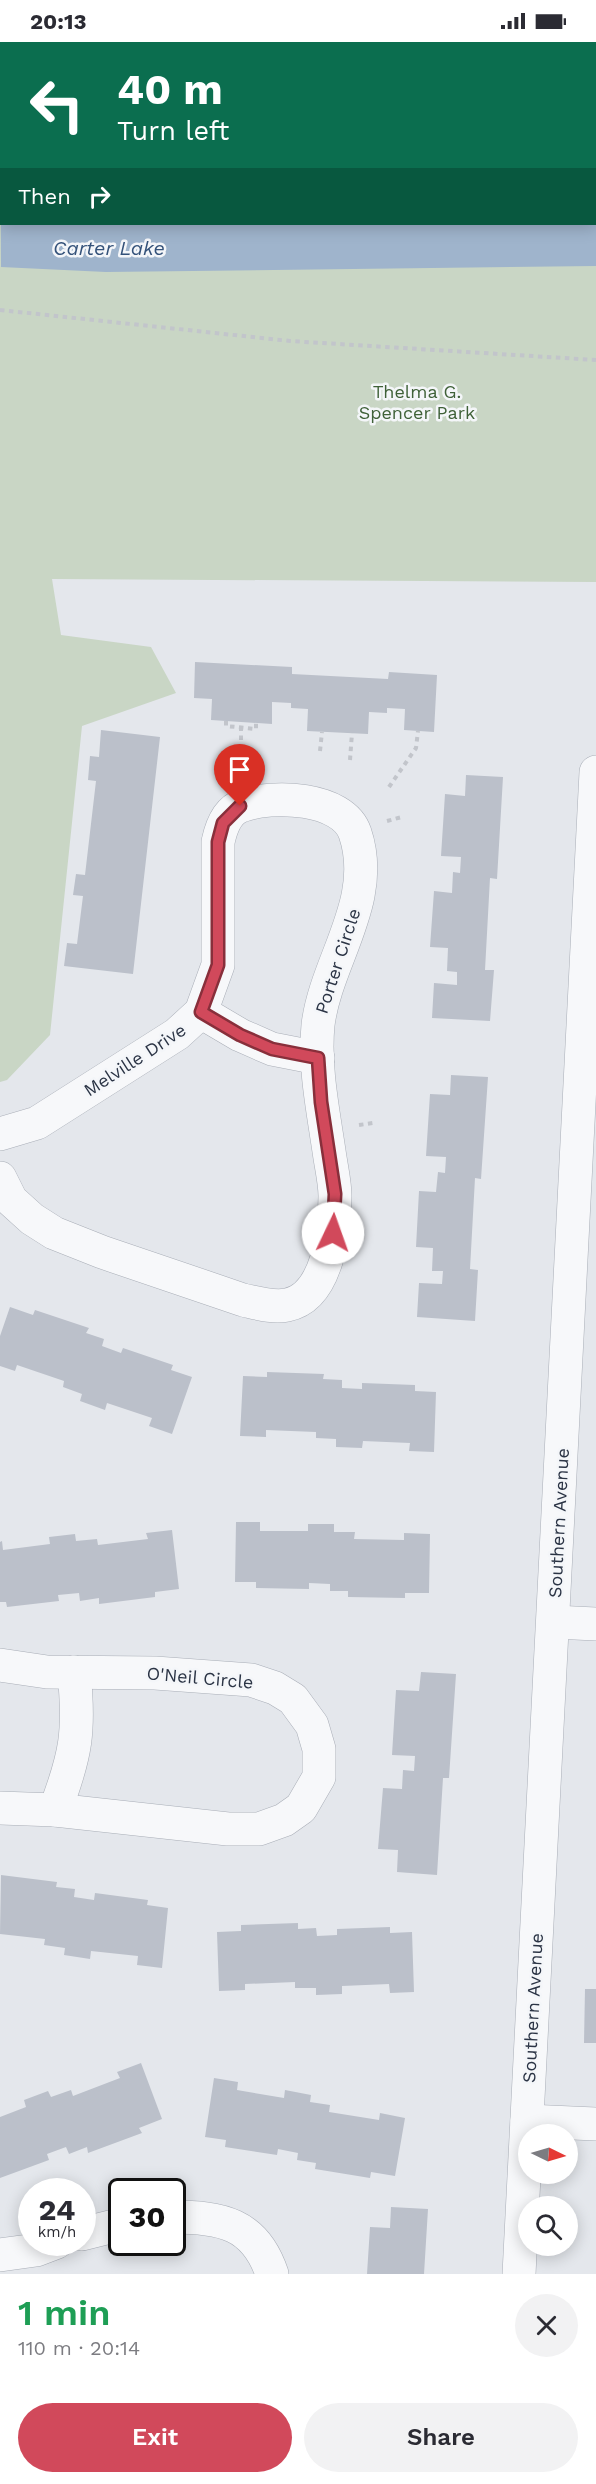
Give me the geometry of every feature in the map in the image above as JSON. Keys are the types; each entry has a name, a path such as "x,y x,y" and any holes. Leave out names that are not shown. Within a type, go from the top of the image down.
{"street":[{"name":"Southern Avenue","path":"519,2274 554,1622 588,1123 596,772"},
{"name":"Porter Circle","path":"0,1178 11,1200 32,1219 54,1233 102,1252 243,1300 264,1305 288,1305 304,1298 317,1281 327,1258 333,1233 335,1194 321,1102 318,1058 320,1011 359,897 362,873 361,854 354,830 339,813 320,803 276,800 240,806"},
{"name":"Melville Drive","path":"0,1134 37,1123 177,1034 201,1012 218,965 218,842 223,823 240,806"},
{"path":"201,1012 240,1035 272,1049 318,1058"},
{"path":"554,1622 596,1624"},
{"name":"O'Neil Circle","path":"0,1665 47,1672 155,1673 252,1680 275,1688 293,1699 312,1725 319,1749 319,1777 301,1808 284,1820 259,1829 228,1829 55,1810 0,1808"},
{"path":"55,1810 71,1769 76,1743 77,1705 74,1672"},
{"path":"527,2121 596,2124"},
{"path":"186,2217 224,2221 247,2233 266,2256 272,2274"},
{"path":"0,2255 18,2256"}],"path":[{"path":"0,310 290,341 596,360"},
{"path":"226,721 226,726 256,729 256,723"},
{"path":"240,749 241,728"},
{"path":"389,787 416,748 418,731"},
{"path":"320,751 322,732"},
{"path":"350,760 352,734"}],"green space":[{"name":"Thelma G. Spencer Park","path":"0,225 596,225 596,582 52,579 61,635 151,647 176,693 82,726 50,1035 7,1080 0,1082"}],"water":[{"name":"Carter Lake","path":"1,225 596,225 596,266 106,272 1,267"}],"building":[{"path":"195,662 292,667 292,674 388,679 389,672 437,675 434,732 404,730 405,709 387,708 387,713 369,712 368,734 307,731 308,709 291,708 291,703 272,702 272,724 211,720 212,699 194,698"},
{"path":"101,730 160,737 133,974 64,966 67,943 77,944 83,896 73,895 76,874 85,875 96,781 88,780 90,756 99,757"},
{"path":"466,775 503,777 497,879 490,878 485,970 494,970 490,1021 432,1018 434,983 457,985 457,972 447,971 448,948 430,947 434,891 452,893 453,872 460,873 461,857 441,856 445,794 465,796"},
{"path":"451,1075 488,1077 481,1179 475,1178 470,1269 478,1270 475,1321 417,1317 419,1283 442,1284 443,1271 432,1271 433,1248 416,1247 419,1191 436,1192 438,1172 445,1173 446,1157 426,1156 430,1094 450,1095"},
{"path":"10,1307 33,1315 35,1310 89,1328 86,1333 104,1339 102,1346 121,1353 123,1348 173,1365 171,1370 192,1377 172,1434 149,1426 152,1418 107,1403 105,1410 80,1401 82,1394 63,1387 64,1381 17,1365 15,1371 0,1366 0,1336"},
{"path":"267,1372 324,1374 323,1379 342,1380 342,1388 362,1389 362,1383 415,1385 415,1391 436,1392 434,1452 409,1451 410,1443 363,1441 362,1448 336,1447 336,1439 316,1438 316,1432 266,1430 266,1437 240,1436 243,1376 267,1377"},
{"path":"236,1522 260,1522 260,1531 308,1531 308,1524 334,1524 334,1532 355,1532 354,1539 404,1540 404,1533 430,1534 429,1593 405,1593 405,1598 348,1597 348,1591 330,1591 330,1584 309,1583 309,1589 256,1588 256,1582 235,1582"},
{"path":"172,1530 179,1589 155,1592 155,1597 99,1604 99,1598 80,1601 79,1593 58,1595 59,1601 7,1607 6,1602 0,1602 0,1542 2,1541 3,1550 50,1544 49,1537 75,1534 76,1541 97,1539 98,1545 148,1539 146,1533"},
{"path":"421,1672 456,1674 449,1778 443,1778 437,1875 397,1872 398,1850 378,1849 383,1788 402,1789 403,1770 414,1771 415,1756 392,1755 396,1690 419,1691"},
{"path":"1,1875 57,1882 56,1887 75,1889 74,1897 94,1900 95,1893 148,1900 147,1905 168,1908 162,1968 137,1965 138,1956 91,1951 90,1959 64,1955 65,1948 44,1945 45,1939 0,1934"},
{"path":"298,1923 298,1929 316,1928 317,1936 337,1935 337,1929 390,1927 390,1933 412,1932 414,1992 390,1993 389,1984 342,1986 342,1994 316,1995 316,1988 295,1988 295,1982 245,1984 245,1990 219,1991 217,1932 241,1931 241,1925"},
{"path":"585,1989 596,1989 596,2043 584,2043"},
{"path":"141,2063 162,2119 139,2128 142,2133 88,2153 87,2147 69,2154 66,2147 47,2154 49,2160 0,2178 0,2117 26,2107 24,2100 48,2091 51,2097 71,2090 73,2096 120,2078 117,2072"},
{"path":"214,2078 238,2082 237,2090 284,2098 285,2090 311,2095 310,2102 330,2105 329,2112 379,2120 380,2113 405,2118 395,2176 371,2172 370,2178 315,2169 316,2163 297,2160 298,2153 278,2149 277,2155 225,2147 226,2140 205,2137"},
{"path":"391,2207 428,2209 424,2274 367,2274 370,2227 390,2228"}],"route":[{"path":"240,806 223,823 218,842 218,965 201,1012 240,1035 272,1049 318,1058 321,1102 335,1194 333,1233"}]}
